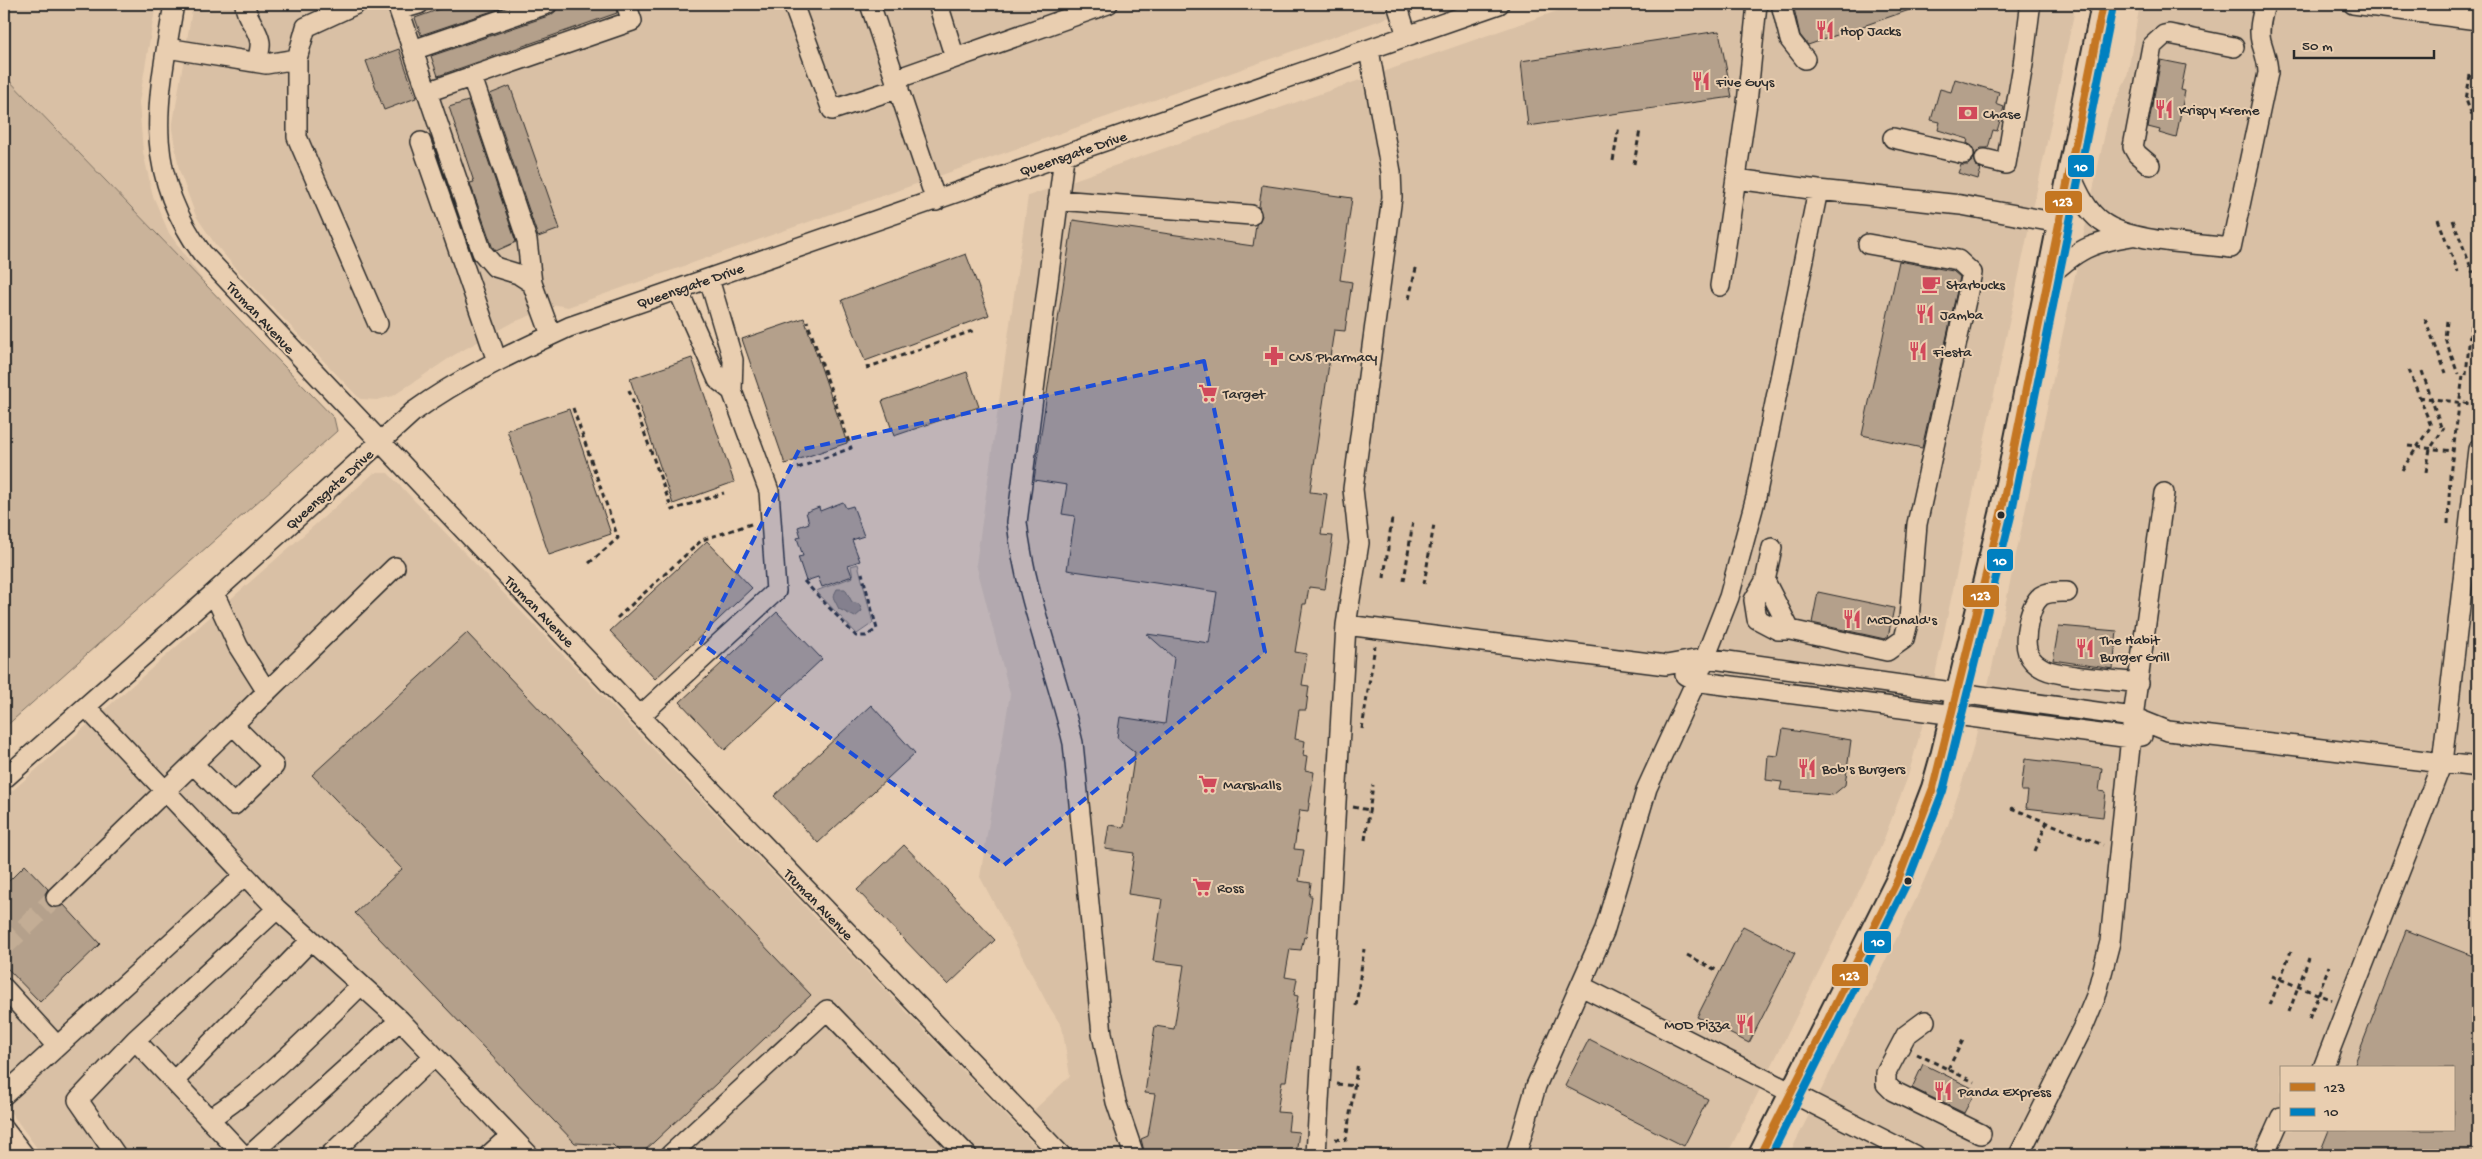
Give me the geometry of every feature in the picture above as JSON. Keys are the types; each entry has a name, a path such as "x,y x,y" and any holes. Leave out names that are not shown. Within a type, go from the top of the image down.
{"main road":[{"path":"1760,1155 1899,877 1933,788 1953,715 2001,514 2103,4"}],"street":[{"name":"Truman Avenue","path":"174,4 159,102 158,137 165,180 183,224 214,267 640,716 1061,1155"},
{"path":"245,4 245,11 252,21 260,43 257,62"},
{"path":"356,4 306,27 297,59 297,137 378,324"},
{"path":"419,4 399,10 482,252 495,268 518,274 532,283"},
{"path":"413,50 547,4"},
{"path":"427,92 632,21 626,4"},
{"path":"793,4 832,110 954,58 1108,4"},
{"path":"870,4 936,200"},
{"path":"938,4 954,58"},
{"path":"1396,4 1407,36"},
{"name":"Queensgate Drive","path":"4,779 214,593 413,412 444,389 497,361 551,335 1499,4"},
{"path":"1720,286 1736,179 1757,4"},
{"path":"1781,4 1790,40 1805,59"},
{"path":"2048,278 2065,261 2085,248 2102,241 2133,236 2231,248 2268,73 2268,60 2261,40 2260,29 2265,4"},
{"path":"2353,4 2478,20"},
{"path":"1985,159 2006,164 2023,65 2030,9"},
{"path":"2150,165 2137,154 2133,147 2152,46 2164,35 2169,34 2234,46"},
{"path":"167,48 266,64 297,59"},
{"path":"1316,1155 1346,625 1359,543 1353,489 1392,197 1392,172 1369,50"},
{"path":"472,77 527,240 532,283 551,335"},
{"path":"1893,138 1964,154"},
{"path":"421,142 497,361"},
{"path":"1064,157 1017,522 1020,555 1063,701 1072,744 1102,1034 1116,1102 1134,1155"},
{"path":"2069,170 2081,196 2092,212 2102,222 2133,236"},
{"path":"1736,179 1818,190 1961,205 2059,223"},
{"path":"1516,1155 1536,1086 1604,932 1647,788 1706,658 1729,597 1750,524 1818,190"},
{"path":"1058,200 1251,215"},
{"path":"1772,548 1765,581 1790,630 1887,652 1904,638 1909,619 1916,524 1972,272 1958,260 1868,244"},
{"path":"640,716 776,591 769,491 732,391 732,360 709,279"},
{"path":"678,290 718,380 732,391"},
{"path":"2324,1066 2442,763 2478,449"},
{"path":"2019,1155 2084,1025 2096,996 2110,942 2133,717 2164,493"},
{"path":"56,898 395,567"},
{"path":"2067,592 2049,592 2041,597 2032,609 2026,641 2027,650 2033,661 2050,672 2139,683"},
{"path":"214,593 238,646 267,692"},
{"path":"1346,625 1666,665 1706,658 2133,717 2168,731 2478,767"},
{"path":"1666,665 1696,681 1953,715 2131,738 2168,731"},
{"path":"86,707 277,908 400,1020 529,1155"},
{"path":"193,764 234,805 274,766 233,725"},
{"path":"4,1095 245,875"},
{"path":"116,1155 78,1100 135,1040 277,908"},
{"path":"174,1081 311,940"},
{"path":"209,1119 226,1108 292,1054 361,985"},
{"path":"1581,986 1914,1155"},
{"path":"4,988 57,1046"},
{"path":"670,1155 827,1010 967,1155"},
{"path":"250,1155 400,1020"},
{"path":"1925,1022 1906,1035 1886,1073 1886,1084 1893,1091 1981,1134"},
{"path":"135,1040 243,1155"},
{"path":"330,1155 434,1056"},
{"path":"2264,1155 2280,1119"},
{"path":"4,1129 24,1155"},
{"path":"489,1155 510,1136"}],"path":[{"path":"2470,75 2466,100 2476,126"},
{"path":"1613,161 1619,126"},
{"path":"1634,164 1640,130"},
{"path":"2438,219 2458,272"},
{"path":"2453,220 2473,273"},
{"path":"1409,299 1417,264"},
{"path":"2477,324 2478,311"},
{"path":"2425,319 2446,373"},
{"path":"798,468 851,448 807,321"},
{"path":"2447,321 2445,338 2458,374"},
{"path":"2448,524 2453,451 2471,324"},
{"path":"866,368 975,330"},
{"path":"2402,470 2430,426 2409,370"},
{"path":"2422,371 2443,428 2430,449 2426,472"},
{"path":"629,390 672,510 724,493"},
{"path":"2420,397 2478,405"},
{"path":"574,408 618,538 587,565"},
{"path":"2408,446 2478,454"},
{"path":"1384,578 1392,518"},
{"path":"617,618 702,540 760,521"},
{"path":"1404,581 1413,521"},
{"path":"1424,584 1434,524"},
{"path":"804,581 856,636 866,636 877,629 862,573"},
{"path":"1362,729 1376,646"},
{"path":"1366,840 1372,786"},
{"path":"2011,808 2120,851"},
{"path":"2035,851 2047,822"},
{"path":"1356,1006 1364,949"},
{"path":"2270,1005 2291,951"},
{"path":"1687,955 1716,970"},
{"path":"2289,1012 2309,958"},
{"path":"2309,1019 2329,966"},
{"path":"2272,976 2348,1006"},
{"path":"1948,1069 1963,1040"},
{"path":"1912,1052 1974,1082"},
{"path":"1346,1140 1358,1062"}],"highlighted area":[{"path":"1204,361 1265,652 1004,865 701,643 799,450"}],"shaded area":[{"path":"4,4 156,4 139,102 143,152 153,196 169,233 206,285 4,75"},
{"path":"193,4 1426,4 568,307 557,305 514,322 454,355 393,396 377,400 360,399 240,273 215,244 196,216 179,170 172,129"},
{"path":"1577,4 2076,4 1930,699 1907,779 1880,849 1727,1155 1072,1155 1031,1113 1070,1076 1062,1027 1047,1003 980,877 1010,694 976,564 1028,196"},
{"path":"2140,4 2478,4 2478,1155 1789,1155 1915,901 1947,828 1972,752 1992,668 2108,119 2127,77"},
{"path":"4,75 334,418 337,431 4,728"},
{"path":"374,473 388,473 1044,1155 42,1155 4,1103 4,798"},
{"path":"858,564 873,623 857,634 816,591 853,577 851,566"},
{"path":"837,589 845,589 852,602 859,604 862,611 855,617 839,609 833,597"}],"building":[{"path":"454,4 513,4 421,35 415,18"},
{"path":"558,4 615,4 617,13 438,76 431,56 551,15 556,11"},
{"name":"Hop Jacks","path":"1793,4 1921,4 1921,6 1808,45 1800,35"},
{"path":"1719,31 1732,97 1528,126 1521,61"},
{"path":"399,49 416,98 384,110 366,61"},
{"name":"Krispy Kreme","path":"2161,60 2186,65 2181,90 2185,91 2176,138 2159,133 2160,130 2148,127"},
{"name":"Chase","path":"1955,79 1999,92 1996,104 2004,107 1997,131 1993,130 1988,148 1981,148 1975,155 1972,146 1967,143 1968,139 1938,130 1940,122 1931,120 1940,89 1951,92"},
{"path":"510,86 560,229 538,237 490,94"},
{"path":"468,101 516,242 496,251 492,246 470,183 474,182 449,107"},
{"path":"1974,158 1977,167 1981,169 1978,179 1958,173 1961,165 1968,165"},
{"path":"1262,185 1352,198 1340,280 1352,282 1345,331 1334,330 1310,492 1327,494 1321,535 1333,536 1325,589 1309,587 1306,604 1303,604 1295,652 1307,654 1302,685 1309,686 1306,710 1299,710 1295,739 1305,741 1303,755 1307,756 1305,770 1314,772 1308,811 1300,810 1294,849 1304,850 1299,881 1311,883 1309,896 1312,896 1306,938 1304,937 1301,950 1290,949 1285,977 1297,979 1294,995 1298,996 1286,1081 1282,1081 1277,1112 1290,1113 1288,1131 1299,1132 1296,1155 1145,1155 1141,1139 1148,1136 1155,1094 1145,1093 1155,1026 1174,1029 1184,965 1153,961 1162,899 1128,894 1134,853 1105,849 1109,825 1124,827 1135,752 1117,738 1120,717 1165,724 1174,658 1147,634 1209,643 1217,592 1067,570 1075,516 1062,514 1067,485 1034,480 1073,220 1253,246 1256,225 1262,216 1259,207"},
{"path":"966,254 989,315 865,361 842,300"},
{"path":"1899,261 1953,271 1960,277 1922,448 1862,435"},
{"path":"804,318 847,443 785,464 742,339"},
{"path":"692,358 734,482 673,504 630,379"},
{"path":"967,372 979,407 894,436 882,401"},
{"path":"569,409 611,534 549,555 507,430"},
{"path":"843,502 846,508 853,506 864,536 852,540 860,561 848,565 852,576 822,587 818,577 806,581 798,557 803,556 797,538 801,537 798,527 809,523 806,512 819,507 820,511"},
{"path":"707,541 752,588 655,679 610,631"},
{"name":"McDonald's","path":"1818,592 1894,608 1888,637 1885,639 1812,623"},
{"path":"777,612 822,659 725,750 680,702"},
{"name":"The Habit Burger Grill","path":"2059,626 2117,631 2113,669 2053,660"},
{"path":"467,633 811,995 640,1155 623,1155 613,1145 575,1143 355,913 402,869 312,775"},
{"path":"871,705 915,753 818,843 774,796"},
{"name":"Bob's Burgers","path":"1783,729 1851,740 1845,785 1833,795 1780,790 1782,782 1766,780 1768,755 1778,756"},
{"path":"2025,759 2102,768 2099,791 2106,792 2103,817 2026,808 2028,791 2021,791"},
{"path":"904,845 995,940 948,985 857,890"},
{"path":"25,865 48,889 45,894 48,904 53,908 64,905 100,944 40,1002 4,965 4,886"},
{"path":"1743,926 1795,953 1749,1043 1697,1017"},
{"path":"2406,930 2478,958 2478,1155 2319,1155 2328,1132 2454,1132 2454,1066 2354,1066"},
{"path":"1589,1039 1708,1099 1684,1146 1565,1086"},
{"name":"Panda Express","path":"1923,1064 1976,1090 1964,1113 1912,1088"}],"tunnel":[{"path":"4,947 56,897"}],"transit line":[{"name":"123","path":"1760,1155 1899,877 1933,788 2001,514 2103,4"},
{"name":"10","path":"1771,1155 1908,881 1943,791 2011,516 2113,6"}],"place":[{"name":"Hop Jacks","path":"1825,30"},
{"name":"Five Guys","path":"1701,81"},
{"name":"Krispy Kreme","path":"2164,109"},
{"name":"Chase","path":"1968,113"},
{"name":"Starbucks","path":"1931,284"},
{"name":"Jamba","path":"1925,314"},
{"name":"Fiesta","path":"1918,351"},
{"name":"CVS Pharmacy","path":"1274,356"},
{"name":"Target","path":"1208,393"},
{"name":"McDonald's","path":"1852,619"},
{"name":"The Habit Burger Grill","path":"2085,648"},
{"name":"Bob's Burgers","path":"1807,768"},
{"name":"Marshalls","path":"1208,784"},
{"name":"Ross","path":"1202,887"},
{"name":"MOD Pizza","path":"1745,1024"},
{"name":"Panda Express","path":"1943,1091"}]}
